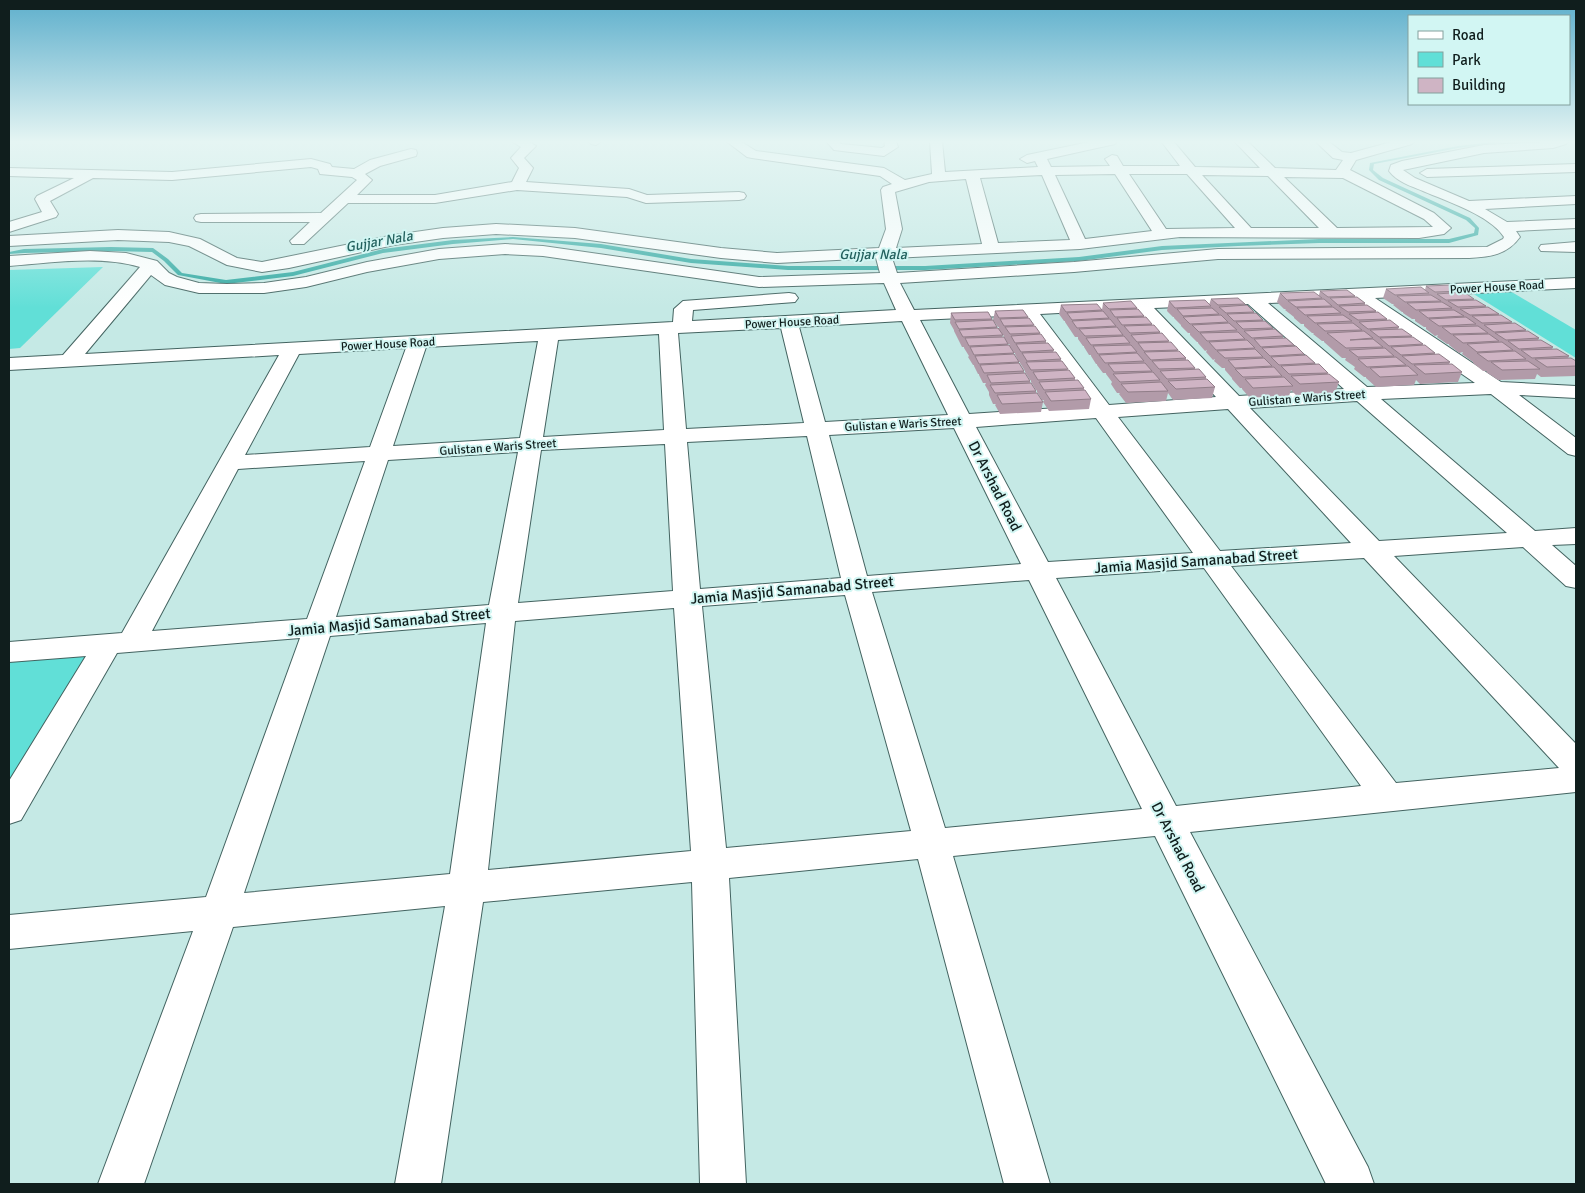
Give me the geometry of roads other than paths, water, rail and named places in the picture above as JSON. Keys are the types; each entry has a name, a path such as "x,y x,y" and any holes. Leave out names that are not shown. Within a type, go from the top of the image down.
{"street":[{"path":"9,226 51,214 42,199 47,197"},
{"path":"298,241 346,197"},
{"path":"343,199 435,200 453,197"},
{"path":"640,197 646,199 719,197"},
{"path":"889,197 894,229 892,279"},
{"path":"978,197 991,248"},
{"path":"1058,197 1080,244"},
{"path":"1136,197 1161,233"},
{"path":"1215,197 1246,231"},
{"path":"1296,197 1332,232"},
{"path":"723,1184 710,865 687,598 676,438 675,328 683,309 689,305 892,279 991,248 1080,244 1161,233 1246,231 1419,233 1439,231 1443,228 1429,216 1391,197"},
{"path":"9,261 90,256 126,258 152,265 163,277 171,281 199,288 227,289 264,288 306,282 367,267 439,254 505,249 543,251 759,282 892,279 1074,267 1218,254 1483,252 1501,247 1509,242 1512,237 1510,231 1505,226 1447,197"},
{"path":"1465,205 1576,200"},
{"path":"201,218 325,217"},
{"path":"1505,226 1576,224"},
{"path":"9,241 118,235 169,237 194,242 233,262 262,266 289,263 394,240 443,233 496,229 575,234 721,253 778,258 825,256 892,279"},
{"path":"1547,248 1576,247"},
{"path":"69,360 152,265"},
{"name":"Power House Road","path":"9,364 789,322 892,279 1026,309 1576,283"},
{"name":"Dr Arshad Road","path":"892,279 1038,571 1351,1184"},
{"path":"1448,289 1472,304"},
{"path":"1356,293 1496,388 1576,449"},
{"path":"1253,299 1576,580"},
{"path":"1139,304 1576,764"},
{"path":"1026,309 1386,797"},
{"path":"789,322 856,585 932,844 1027,1184"},
{"path":"418,1184 467,888 502,613 549,335"},
{"path":"121,1184 219,912 418,342"},
{"path":"9,810 120,643 229,463 292,349"},
{"name":"Gulistan e Waris Street","path":"229,463 531,444 676,438 816,428 962,421 1361,394 1496,388 1576,392"},
{"name":"Jamia Masjid Samanabad Street","path":"9,652 1038,571 1576,536"},
{"path":"9,932 932,844 1576,779"}],"waterway":[{"name":"Gujjar Nala","path":"9,253 111,249 153,250 180,274 226,282 293,274 383,251 453,242 513,238 601,246 691,261 788,268 925,268 1079,259 1162,248 1319,241 1449,241 1476,234 1477,228 1468,219 1419,197"}]}
